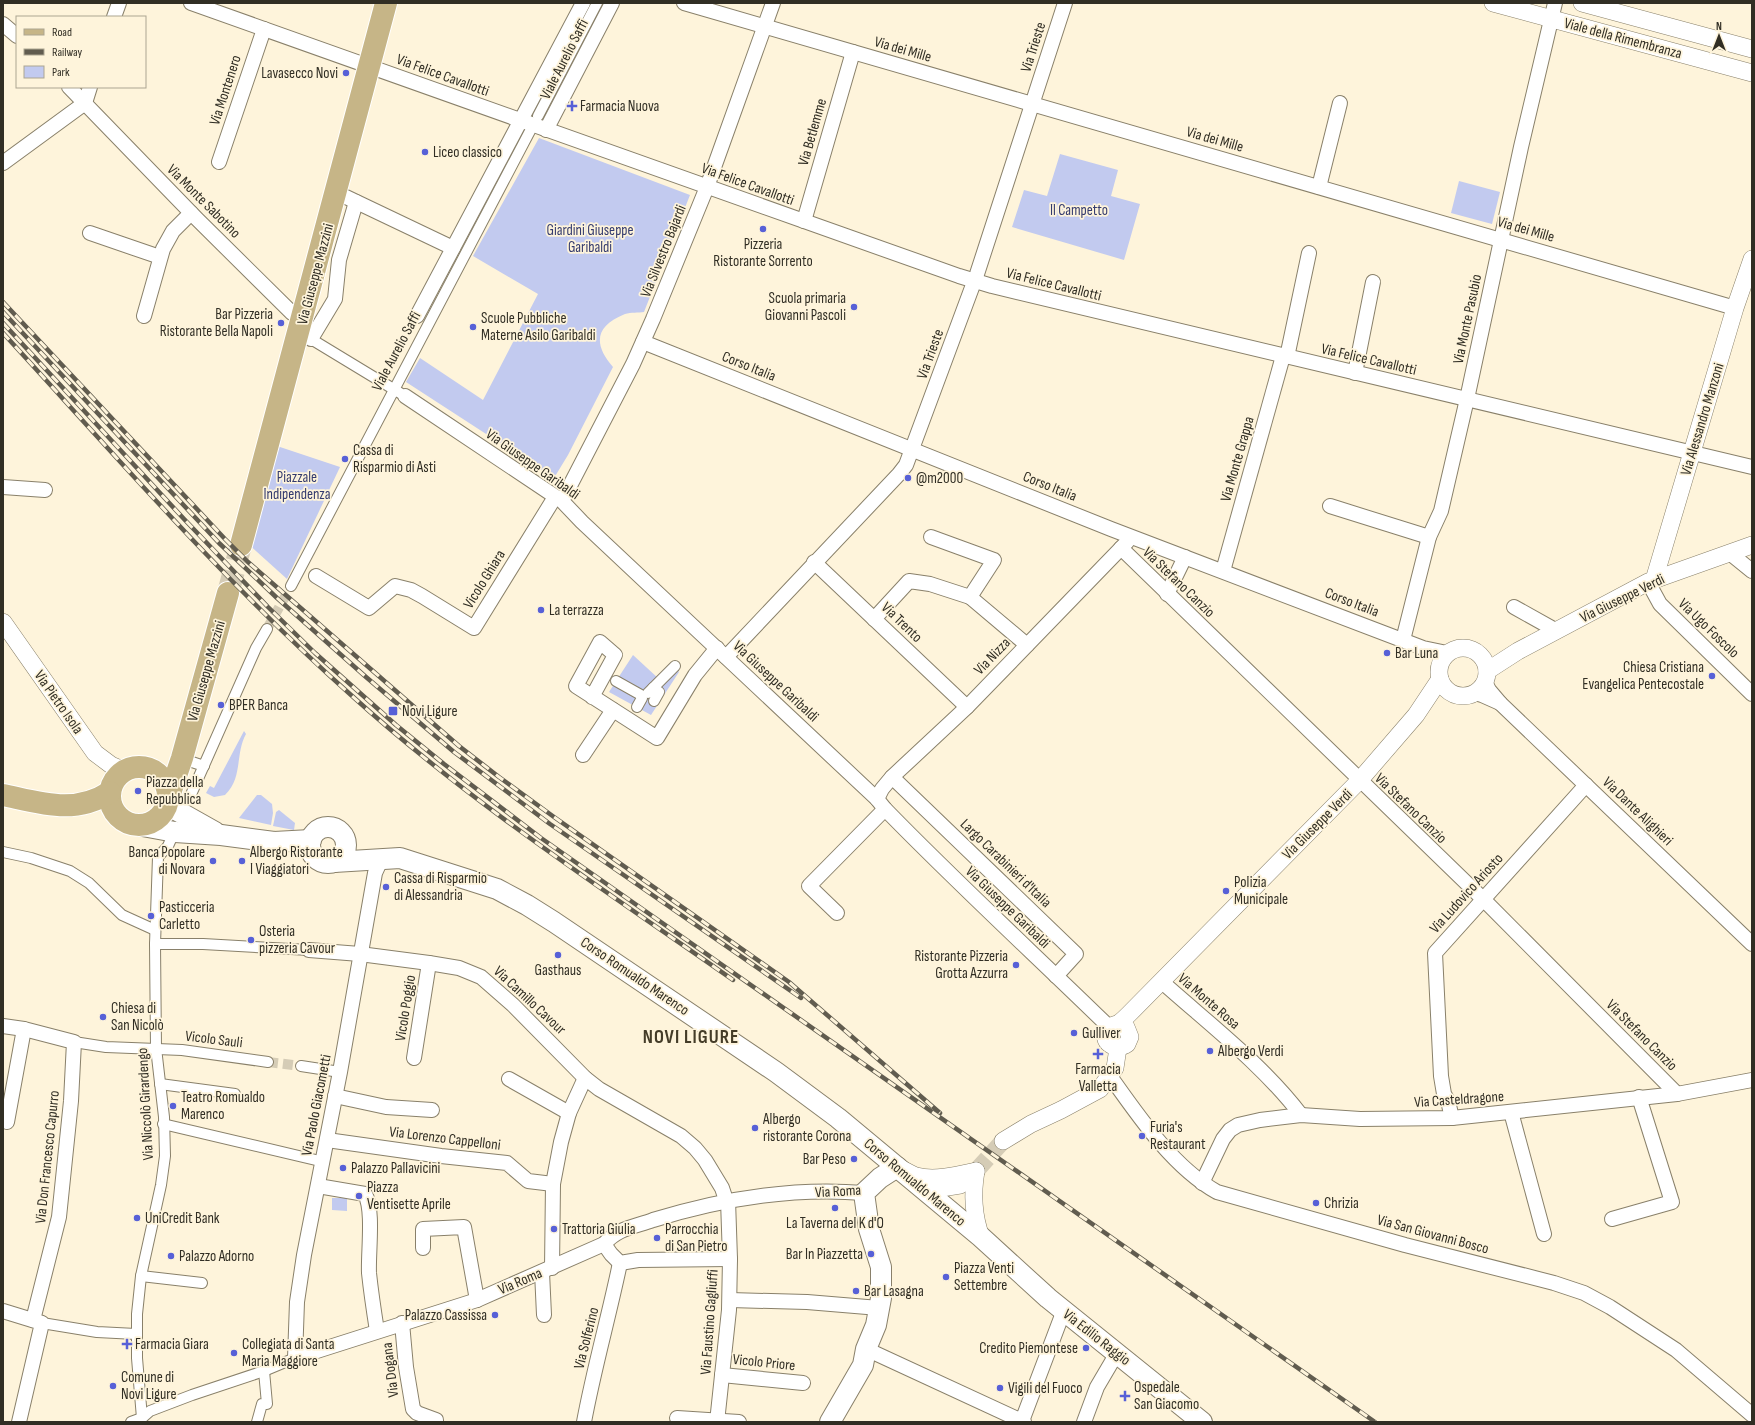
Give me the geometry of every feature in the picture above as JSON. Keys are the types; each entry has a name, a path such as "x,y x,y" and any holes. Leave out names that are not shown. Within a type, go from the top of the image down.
{"main road":[{"name":"Via Giuseppe Mazzini","path":"241,545 305,329 369,66 386,3"},
{"name":"Via Giuseppe Mazzini","path":"175,801 178,772 186,755 228,593"},
{"name":"Via Giuseppe Mazzini","path":"155,772 186,755"},
{"path":"175,801 158,818 144,825 133,824 116,814 112,808 110,792 115,780 125,771 140,767 155,772 164,780 168,792 175,801 221,835"},
{"path":"3,795 64,806 78,805 100,799 110,792"},
{"path":"24,799 49,808 175,832 221,835 312,848 323,862 334,862 343,854 345,842"},
{"path":"312,848 318,830 328,828 339,832 345,842 358,847 381,860"},
{"name":"Corso Romualdo Marenco","path":"334,862 400,858 486,885 527,905 788,1080 838,1118 981,1237 1048,1298"},
{"name":"Via Roma","path":"864,1193 880,1178 897,1167"},
{"path":"830,1422 863,1365 866,1350 876,1325 881,1298 881,1267 869,1229 864,1193"},
{"name":"Via Edilio Raggio","path":"1048,1298 1202,1422"}],"street":[{"path":"114,16 119,3"},
{"name":"Via Felice Cavallotti","path":"191,3 974,281 1285,357 1752,466"},
{"name":"Viale Aurelio Saffi","path":"417,316 583,3"},
{"name":"Viale Aurelio Saffi","path":"538,116 597,3"},
{"name":"Viale Aurelio Saffi","path":"546,130 612,3"},
{"name":"Via dei Mille","path":"684,3 1735,308"},
{"name":"Via Silvestro Bajardi","path":"558,499 643,342 707,187 773,3"},
{"name":"Via Trieste","path":"613,710 657,738 695,676 722,653 814,562 906,465 974,281 1065,3"},
{"name":"Viale della Rimembranza","path":"1493,3 1553,11 1752,73"},
{"name":"Viale della Rimembranza","path":"1582,3 1752,49"},
{"name":"Via Monte Pasubio","path":"1403,640 1430,538 1441,511 1467,399 1521,147 1553,11"},
{"path":"3,24 16,35"},
{"name":"Via Montenero","path":"219,162 264,28"},
{"name":"Via Betlemme","path":"804,221 853,52"},
{"name":"Via Monte Sabotino","path":"70,88 191,213 292,313 305,329 400,392"},
{"path":"3,163 85,103 90,88"},
{"path":"1319,187 1340,103"},
{"name":"Viale Aurelio Saffi","path":"291,586 400,392 530,131"},
{"path":"305,329 335,299 339,260 351,200 453,248"},
{"path":"144,316 163,248 173,231 191,213"},
{"path":"90,234 160,258"},
{"name":"Via Monte Grappa","path":"1223,571 1285,357 1309,252"},
{"name":"Via Alessandro Manzoni","path":"1651,581 1692,452 1735,308 1752,259"},
{"path":"1355,373 1373,282"},
{"name":"Corso Italia","path":"643,342 1132,537 1423,648 1447,653"},
{"name":"Via Giuseppe Garibaldi","path":"400,392 558,499 881,804 958,883 1104,1022 1118,1027"},
{"path":"3,487 45,490"},
{"name":"Vicolo Ghiara","path":"301,568 369,608 395,586 411,590 474,628 558,499"},
{"path":"1330,506 1430,538"},
{"path":"931,537 994,560 970,597"},
{"name":"Via Nizza","path":"837,913 809,886 881,804 882,789 892,777 967,707 1132,537"},
{"name":"Via Giuseppe Verdi","path":"1482,682 1518,652 1651,581 1731,554 1752,545"},
{"name":"Via Stefano Canzio","path":"1121,548 1482,900 1677,1094"},
{"path":"1731,554 1752,571"},
{"path":"1168,594 1185,556"},
{"name":"Via Trento","path":"814,562 967,707"},
{"path":"874,619 909,581 930,584 970,597 1027,645"},
{"name":"Via Ugo Foscolo","path":"1651,581 1660,604 1752,694"},
{"path":"1514,607 1557,631"},
{"name":"Via Pietro Isola","path":"3,622 95,753 111,765 125,771"},
{"path":"175,801 204,766 256,648 266,629"},
{"path":"1464,648 1479,654 1484,660 1482,682 1464,696 1454,694 1447,690 1440,679 1440,665 1447,653 1464,648"},
{"name":"Via Giuseppe Verdi","path":"1479,654 1496,655 1518,652"},
{"path":"637,708 651,696 676,668"},
{"name":"Via Giuseppe Verdi","path":"1003,1141 1031,1124 1088,1096 1113,1079 1117,1063 1118,1048 1124,1046 1129,1041 1118,1027 1359,781 1416,715 1440,679"},
{"path":"616,681 651,696"},
{"name":"Via Dante Alighieri","path":"1482,682 1482,694 1500,703 1752,944"},
{"name":"Via Giuseppe Verdi","path":"1416,715 1446,696 1454,694"},
{"path":"583,755 613,710 592,697"},
{"path":"186,755 204,766"},
{"name":"Largo Carabinieri d'Italia","path":"892,777 1076,954 1056,976"},
{"name":"Via Ludovico Ariosto","path":"1452,1118 1448,1101 1444,1094 1442,1076 1435,953 1586,785"},
{"name":"Via Niccolò Girardengo","path":"142,1418 136,1334 141,1276 163,1172 164,1156 163,1124 156,1048 155,930 158,857 168,846 172,837"},
{"path":"3,852 44,862 70,872 89,883 122,915 155,930"},
{"name":"Via Paolo Giacometti","path":"295,1358 297,1302 304,1255 340,1072 375,873 381,860"},
{"name":"Via Camillo Cavour","path":"155,944 234,945 360,954 459,968 481,977 513,1005 585,1078 599,1089 681,1136 695,1148 705,1160 722,1188 727,1200"},
{"name":"Vicolo Poggio","path":"414,1058 429,963"},
{"name":"Via Monte Rosa","path":"1161,982 1234,1046 1289,1099 1301,1115"},
{"path":"3,1026 24,1029 74,1042"},
{"path":"7,1122 24,1029"},
{"name":"Vicolo Sauli","path":"74,1042 106,1047 156,1048 268,1062"},
{"name":"Via Don Francesco Capurro","path":"19,1422 37,1321 59,1217 71,1101 74,1042"},
{"path":"302,1066 340,1072"},
{"path":"544,1314 553,1184 561,1142 569,1113 585,1078"},
{"path":"509,1079 569,1113"},
{"name":"Via San Giovanni Bosco","path":"1113,1079 1131,1107 1166,1148 1202,1183 1217,1192 1427,1251 1554,1283 1584,1293 1610,1307 1676,1350 1752,1415"},
{"name":"Via Casteldragone","path":"1202,1183 1230,1130 1238,1125 1260,1120 1301,1115 1360,1120 1452,1118 1677,1094 1752,1080"},
{"path":"160,1084 235,1094"},
{"path":"335,1096 386,1107 432,1110"},
{"path":"1612,1219 1672,1202 1639,1097"},
{"path":"1511,1112 1544,1234"},
{"path":"163,1124 320,1161"},
{"name":"Via Lorenzo Cappelloni","path":"327,1140 441,1156 507,1163 528,1182 553,1184"},
{"path":"897,1167 916,1176 956,1176 976,1171"},
{"path":"922,1188 929,1190 960,1185 976,1171"},
{"path":"976,1171 974,1209 976,1224 981,1237"},
{"path":"318,1186 365,1194 367,1198 370,1277 377,1331"},
{"name":"Via Roma","path":"142,1418 150,1411 192,1394 264,1371 295,1358 477,1300 604,1244 619,1231 683,1211 727,1200 761,1196 831,1191 864,1193"},
{"name":"Via Faustino Gagliuffi","path":"717,1421 730,1300 730,1259 727,1200"},
{"path":"423,1248 423,1229 464,1226 477,1300"},
{"path":"604,1244 620,1263 638,1260 730,1259"},
{"name":"Via Solferino","path":"584,1422 590,1390 609,1316 620,1263"},
{"path":"141,1276 202,1283"},
{"path":"730,1300 807,1302 879,1308"},
{"path":"3,1310 37,1321 97,1332 136,1334"},
{"path":"866,1350 1023,1421 1064,1310"},
{"name":"Via Dogana","path":"402,1323 406,1367 413,1409 417,1413 436,1420 436,1422"},
{"path":"1084,1422 1097,1387 1117,1353"},
{"path":"257,1422 262,1404 267,1404 264,1371"},
{"name":"Vicolo Priore","path":"722,1375 803,1383"},
{"path":"150,1411 153,1422"},
{"path":"131,1422 142,1418"},
{"path":"677,1418 739,1422"}],"green space":[{"name":"Giardini Giuseppe Garibaldi","path":"539,138 690,195 644,312 625,314 615,319 608,324 600,336 602,351 613,367 568,455 554,478 406,382 420,358 483,400 538,294 473,256"},
{"name":"Il Campetto","path":"1060,154 1118,170 1111,196 1140,204 1124,260 1012,227 1024,190 1047,196"},
{"path":"1459,181 1500,192 1492,224 1451,213"},
{"name":"Piazzale Indipendenza","path":"277,446 340,467 287,579 247,543"},
{"path":"633,655 659,679 674,665 679,672 651,715 609,692"},
{"path":"244,731 246,734 241,750 237,774 231,788 225,795 214,797 206,793 210,786 214,788"},
{"path":"257,795 261,795 272,804 273,813 271,825 239,818"},
{"path":"279,810 295,823 294,830 273,826 276,812"},
{"path":"332,1198 347,1198 347,1211 332,1210"}],"tunnel":[{"path":"228,593 241,545"},
{"path":"267,629 291,586"},
{"path":"268,1062 301,1066"},
{"path":"976,1171 1003,1141"}],"railway":[{"path":"3,302 248,562 459,746 554,817 789,982 940,1113"},
{"path":"3,312 219,543 277,598 366,677 454,752 550,824 801,998"},
{"path":"3,323 184,519 268,607 315,653 396,725 444,764 541,838 1375,1422"},
{"path":"3,333 216,564 305,653 351,695 442,772 489,808 586,878 733,980"}],"place":[{"name":"Lavasecco Novi","path":"346,73"},
{"name":"Farmacia Nuova","path":"572,106"},
{"name":"Liceo classico","path":"425,152"},
{"name":"Pizzeria Ristorante Sorrento","path":"763,229"},
{"name":"Scuola primaria Giovanni Pascoli","path":"854,307"},
{"name":"Bar Pizzeria Ristorante Bella Napoli","path":"281,323"},
{"name":"Scuole Pubbliche Materne Asilo Garibaldi","path":"473,327"},
{"name":"Cassa di Risparmio di Asti","path":"345,459"},
{"name":"@m2000","path":"908,478"},
{"name":"La terrazza","path":"541,610"},
{"name":"Bar Luna","path":"1387,653"},
{"name":"Chiesa Cristiana Evangelica Pentecostale","path":"1712,676"},
{"name":"BPER Banca","path":"221,705"},
{"name":"Novi Ligure","path":"393,711"},
{"name":"Piazza della Repubblica","path":"138,791"},
{"name":"Banca Popolare di Novara","path":"213,861"},
{"name":"Albergo Ristorante I Viaggiatori","path":"242,861"},
{"name":"Cassa di Risparmio di Alessandria","path":"386,887"},
{"name":"Polizia Municipale","path":"1226,891"},
{"name":"Pasticceria Carletto","path":"151,916"},
{"name":"Osteria pizzeria Cavour","path":"251,940"},
{"name":"Gasthaus","path":"558,955"},
{"name":"Ristorante Pizzeria Grotta Azzurra","path":"1016,965"},
{"name":"Chiesa di San Nicolò","path":"103,1017"},
{"name":"Gulliver","path":"1074,1033"},
{"name":"Albergo Verdi","path":"1210,1051"},
{"name":"Farmacia Valletta","path":"1098,1054"},
{"name":"Teatro Romualdo Marenco","path":"173,1106"},
{"name":"Albergo ristorante Corona","path":"755,1128"},
{"name":"Furia's Restaurant","path":"1142,1136"},
{"name":"Bar Peso","path":"854,1159"},
{"name":"Palazzo Pallavicini","path":"343,1168"},
{"name":"Piazza Ventisette Aprile","path":"359,1196"},
{"name":"Chrizia","path":"1316,1203"},
{"name":"La Taverna del K d'O","path":"835,1208"},
{"name":"UniCredit Bank","path":"137,1218"},
{"name":"Trattoria Giulia","path":"554,1229"},
{"name":"Parrocchia di San Pietro","path":"657,1238"},
{"name":"Bar In Piazzetta","path":"871,1254"},
{"name":"Palazzo Adorno","path":"171,1256"},
{"name":"Piazza Venti Settembre","path":"946,1277"},
{"name":"Bar Lasagna","path":"856,1291"},
{"name":"Palazzo Cassissa","path":"495,1315"},
{"name":"Farmacia Giara","path":"127,1344"},
{"name":"Credito Piemontese","path":"1086,1348"},
{"name":"Collegiata di Santa Maria Maggiore","path":"234,1353"},
{"name":"Comune di Novi Ligure","path":"113,1386"},
{"name":"Vigili del Fuoco","path":"1000,1388"},
{"name":"Ospedale San Giacomo","path":"1125,1396"}],"district":[{"name":"NOVI LIGURE","path":"691,1036"}]}
